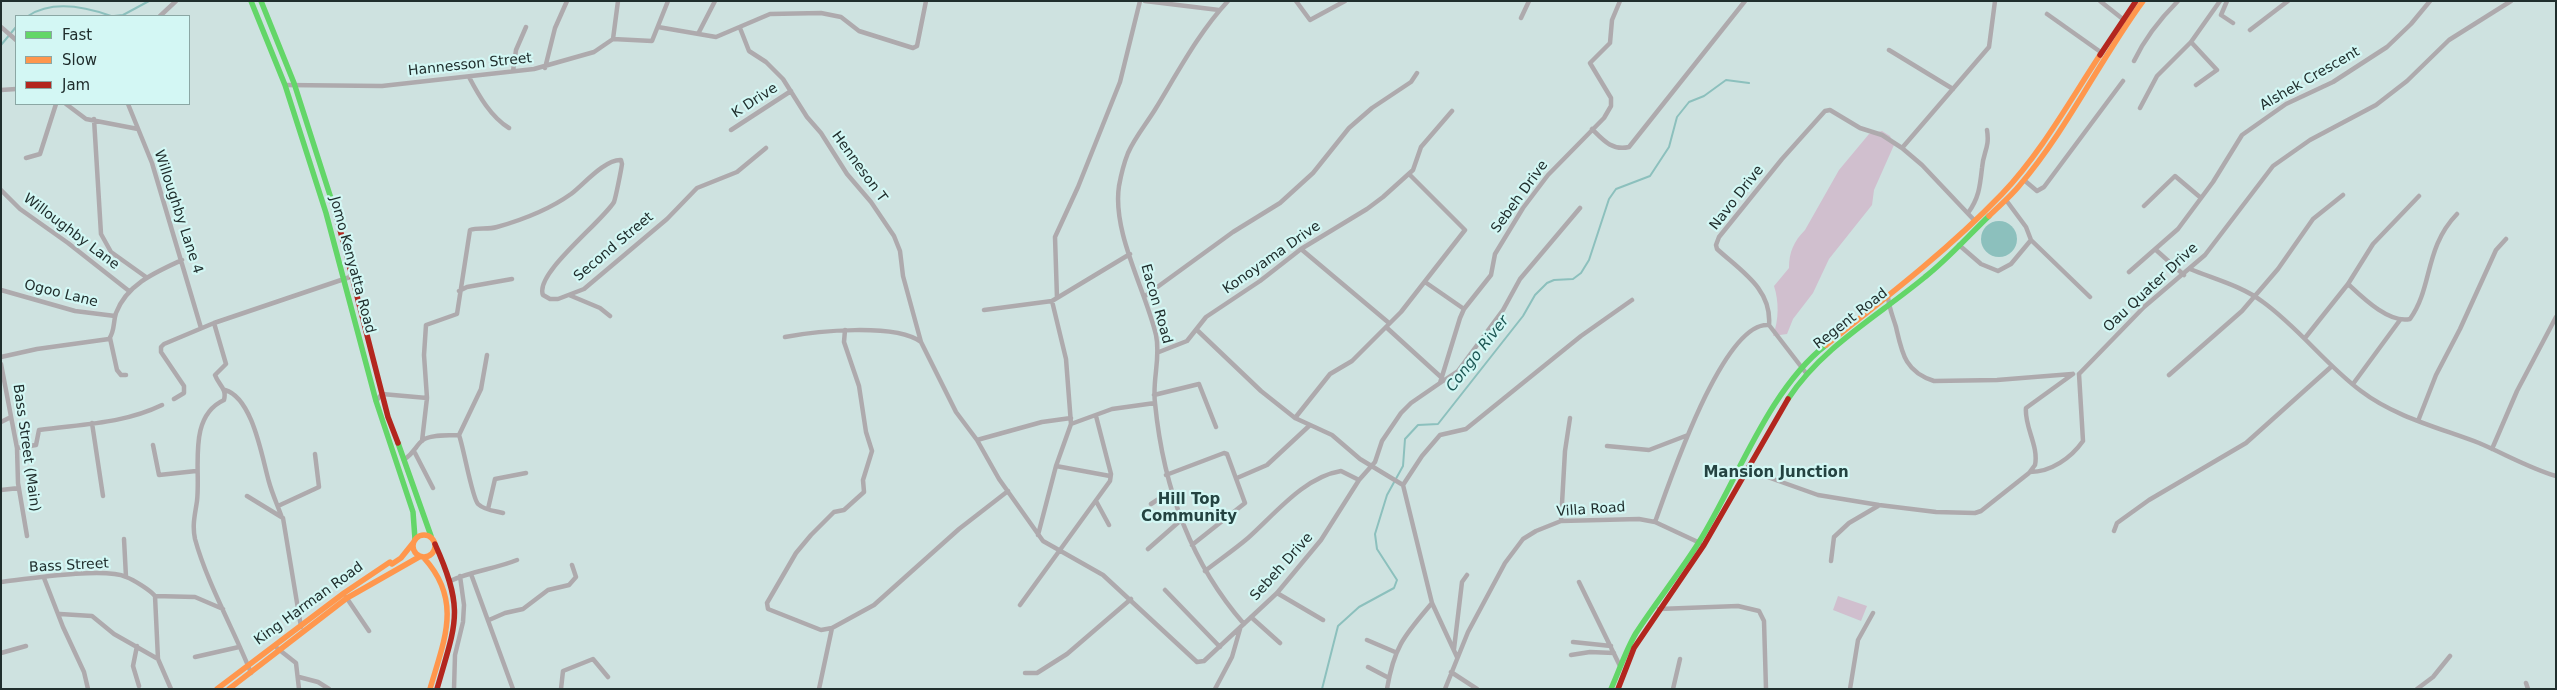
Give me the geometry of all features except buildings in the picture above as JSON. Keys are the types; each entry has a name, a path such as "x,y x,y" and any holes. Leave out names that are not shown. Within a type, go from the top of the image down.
{"main road":[{"name":"Jomo Kenyatta Road","path":"251,1 285,85 326,213 376,401 407,493 414,541"},
{"name":"Jomo Kenyatta Road","path":"261,1 294,83 335,209 382,394 431,536"},
{"name":"Regent Road","path":"1804,370 1927,276 2006,200 2024,180 2136,1"},
{"name":"Regent Road","path":"2081,90 2125,20 2143,1"},
{"name":"Regent Road","path":"1618,689 1634,648 1701,544 1782,394 1823,346 1918,273 1975,220 2016,178 2068,110"},
{"path":"430,689 448,626 449,609 443,583 431,564 414,553 414,541 421,536 431,536 435,544 450,581 456,610 456,623 437,689"},
{"name":"King Harman Road","path":"229,689 251,673 277,648 302,628 390,562 392,564 401,558 414,541"},
{"path":"421,558 434,553 435,544"},
{"name":"Regent Road","path":"1611,689 1630,644 1654,604 1701,544"},
{"name":"King Harman Road","path":"346,596 405,563 421,558"},
{"name":"King Harman Road","path":"217,689 248,665 277,648"}],"street":[{"path":"161,15 176,1"},
{"path":"545,68 555,28 567,1"},
{"path":"618,1 613,39 652,41 668,1"},
{"path":"698,34 715,1"},
{"path":"658,27 716,37 770,14 821,13 846,19 859,31 916,48 926,1"},
{"path":"1057,298 1055,237 1078,187 1120,82 1140,1"},
{"path":"1145,1 1219,10"},
{"name":"Eacon Road","path":"1228,1 1219,10 1174,78 1128,154 1119,186 1118,205 1119,221 1145,296 1159,352 1154,395 1166,475 1181,520 1204,571 1242,626"},
{"path":"1296,1 1310,20 1345,1"},
{"path":"1521,18 1529,1"},
{"name":"Sebeh Drive","path":"921,342 944,392 962,423 977,440 1008,492 1043,541 1103,575 1197,662 1204,660 1277,593 1321,540 1359,480 1371,466 1382,442 1401,413 1441,380 1464,309 1491,275 1495,254 1523,208 1548,175 1604,118 1612,102 1590,62 1610,43 1612,20 1620,1"},
{"path":"1592,129 1609,145 1622,148 1629,147 1745,1"},
{"path":"1980,225 1902,148 1989,47 1995,1"},
{"path":"2100,1 2125,20"},
{"path":"2134,61 2158,23 2178,1"},
{"path":"2140,108 2157,76 2190,42 2220,1"},
{"path":"2227,1 2221,15 2233,23"},
{"path":"2250,30 2288,1"},
{"name":"Alshek Crescent","path":"2129,272 2178,229 2201,198 2242,135 2286,104 2333,82 2387,47 2411,24 2430,1"},
{"name":"Oau Quater Drive","path":"2030,472 2036,459 2032,432 2026,418 2026,408 2076,374 2144,307 2184,275 2205,255 2273,166 2310,140 2358,116 2398,88 2449,40 2511,1"},
{"path":"2047,14 2102,54"},
{"path":"1,27 15,39"},
{"path":"513,71 516,50 526,27"},
{"name":"Henneson T","path":"740,28 749,52 772,67 791,90 847,174 871,202 894,236 900,251 903,276 921,342"},
{"name":"Hannesson Street","path":"285,85 294,83 382,86 545,68 594,52 613,39"},
{"path":"2190,42 2217,70 2196,85"},
{"path":"1888,50 1953,89"},
{"path":"1145,296 1233,232 1280,203 1313,173 1349,128 1372,108 1403,88 1417,73"},
{"path":"469,76 476,91 498,122 509,128"},
{"path":"2024,180 2034,190 2040,190 2123,81"},
{"path":"1,90 15,89"},
{"name":"K Drive","path":"731,130 791,90"},
{"path":"26,158 41,152 56,105"},
{"path":"67,105 86,119 94,119 138,129"},
{"name":"Willoughby Lane 4","path":"128,105 152,163 202,328"},
{"name":"Navo Drive","path":"1769,325 1770,310 1767,299 1757,286 1717,249 1716,245 1719,237 1782,159 1825,111 1830,110 1860,128 1882,135 1902,148"},
{"name":"Konoyama Drive","path":"1159,352 1187,341 1206,317 1260,281 1301,249 1367,209 1409,174 1417,164 1421,147 1452,111"},
{"path":"94,119 101,234 111,252 146,277"},
{"path":"1968,213 1980,191 1982,168 1989,146 1986,130"},
{"name":"Second Street","path":"459,291 465,274 468,232 474,228 496,228 544,208 570,194 594,174 616,160 621,160 622,164 613,202 604,216 563,257 542,284 542,293 550,299 569,296 596,280 667,219 697,188 737,172 766,148"},
{"path":"1295,418 1330,374 1352,361 1426,282 1465,230 1409,174"},
{"path":"2144,206 2174,176 2201,198"},
{"name":"Willoughby Lane","path":"1,190 20,210 68,243 129,291"},
{"path":"2169,375 2242,312 2278,269 2313,219 2343,194"},
{"path":"2305,338 2348,284 2373,244 2419,196"},
{"path":"2006,200 2026,226 2031,240 2090,297"},
{"path":"1301,249 1387,325 1441,380 1458,370 1503,310 1520,279 1580,208"},
{"path":"2348,284 2377,307 2400,320 2410,320 2437,241 2457,214"},
{"path":"2418,420 2436,375 2460,329 2496,250 2506,239"},
{"path":"1959,245 1981,264 1998,271 2016,259 2031,240"},
{"path":"2156,250 2184,275"},
{"path":"984,310 1052,301 1130,254"},
{"path":"126,375 120,375 117,370 110,338 115,316 129,291 146,277 182,260"},
{"path":"2190,269 2255,297 2305,338 2332,366 2353,384 2387,406 2492,449 2528,467 2556,476"},
{"path":"174,399 184,393 184,386 161,352 161,346 214,323 353,276"},
{"path":"404,460 415,453 422,441 427,398 424,355 426,325 457,314 459,291 468,287 512,279"},
{"path":"1426,282 1464,309"},
{"name":"Ogoo Lane","path":"1,290 75,311 115,316"},
{"path":"569,296 600,308 610,316"},
{"path":"1742,467 1808,493 1936,512 1975,513 1981,511 2030,472 2052,468 2078,447 2082,441 2076,374 1997,380 1934,381 1925,378 1902,355 1888,297"},
{"path":"1401,483 1440,435 1466,429 1580,336 1632,300"},
{"path":"1038,535 1056,466 1071,424 1066,359 1052,301"},
{"path":"2492,449 2517,391 2556,316"},
{"path":"2353,384 2400,320"},
{"path":"214,323 226,364 215,375 225,390 224,400 215,404 208,412 204,421 196,471 197,501 192,526 238,647 251,673"},
{"path":"1655,522 1688,435 1720,366 1737,344 1756,327 1769,325 1804,370"},
{"path":"786,337 830,330 865,330 902,334 921,342"},
{"path":"845,330 844,342 860,386 866,432 872,452 863,480 864,492 844,510 834,512 796,553 768,604 768,609 821,630 832,628 874,605 959,528 1008,492"},
{"path":"1197,330 1261,391 1295,418 1332,435 1353,454 1401,483 1432,602 1457,657"},
{"path":"1,358 37,349 110,338"},
{"path":"487,355 480,389 459,435 465,452 474,498 477,504 504,513"},
{"name":"Bass Street (Main)","path":"1,364 17,448 19,488 27,536"},
{"path":"2114,531 2117,523 2148,500 2246,443 2332,366"},
{"path":"1154,395 1199,384 1216,427"},
{"path":"225,390 232,392 248,414 264,454 265,469 289,545 302,628"},
{"path":"376,401 382,394 427,398"},
{"path":"1071,424 1112,410 1155,403"},
{"path":"17,448 36,445 38,430 136,416 162,405"},
{"path":"1,422 11,416"},
{"path":"1020,605 1110,481 1096,416"},
{"path":"977,440 1042,422 1070,418"},
{"path":"1561,521 1565,451 1570,418"},
{"path":"92,423 103,496"},
{"path":"1237,478 1267,465 1309,426"},
{"path":"422,441 428,437 459,435"},
{"path":"1607,446 1649,450 1688,435"},
{"path":"153,445 159,476 196,471"},
{"path":"415,453 433,488"},
{"path":"1166,475 1224,453 1227,454 1237,478 1244,503 1192,545"},
{"path":"278,506 319,487 314,454"},
{"path":"1056,466 1110,476"},
{"path":"1204,571 1228,554 1285,503 1310,485 1329,474 1341,471 1359,480"},
{"path":"488,509 495,479 526,473"},
{"path":"1,490 19,488"},
{"path":"1151,504 1171,491"},
{"path":"248,496 281,515"},
{"path":"1096,501 1109,525"},
{"path":"1831,561 1834,537 1849,523 1879,505"},
{"name":"Villa Road","path":"1445,689 1457,657 1483,602 1515,550 1523,540 1536,531 1561,521 1633,519 1655,522 1701,544"},
{"path":"1148,548 1181,520"},
{"path":"124,538 126,577"},
{"path":"450,581 460,576 496,568 516,560"},
{"path":"489,620 506,612 523,609 548,590 569,585 573,582 576,573 572,566"},
{"name":"Bass Street","path":"1,582 97,574 126,577 155,596"},
{"path":"471,574 514,689"},
{"path":"1454,650 1462,582 1467,575"},
{"path":"454,689 455,655 463,622 464,605 460,576"},
{"path":"44,578 60,614 62,627 76,653 88,689"},
{"path":"1580,582 1620,666"},
{"path":"1165,590 1220,647"},
{"path":"1277,593 1323,620"},
{"path":"170,689 158,659 159,640 155,596 195,597 223,609"},
{"path":"346,596 370,631"},
{"path":"1025,673 1036,673 1067,654 1131,599"},
{"path":"1387,689 1395,652 1413,624 1432,602"},
{"path":"1654,604 1660,610 1738,606 1759,611 1764,620 1766,689"},
{"path":"1850,689 1858,640 1873,613"},
{"path":"60,614 92,616 114,634 158,659"},
{"path":"1251,617 1280,643"},
{"path":"1216,689 1232,657 1242,626"},
{"path":"819,689 832,628"},
{"path":"1366,640 1395,652"},
{"path":"1573,642 1611,646"},
{"path":"1,653 26,646"},
{"path":"137,646 133,666 139,686"},
{"path":"195,657 238,647"},
{"path":"277,648 296,663 299,689"},
{"path":"1570,655 1590,652 1614,653"},
{"path":"2417,689 2427,687 2450,656"},
{"path":"561,689 563,671 585,661 593,659 608,677"},
{"path":"1673,689 1680,659"},
{"path":"1368,666 1389,678"},
{"path":"1451,672 1477,689"},
{"path":"299,676 318,682 329,689"},
{"path":"2526,683 2528,689"},
{"path":"1219,684 1224,689"}],"shaded area":[{"path":"1882,131 1890,136 1894,145 1874,190 1872,205 1829,259 1813,293 1793,319 1787,334 1773,336 1778,311 1774,286 1789,268 1791,252 1795,243 1805,230 1839,170 1869,134"},
{"path":"1838,596 1867,606 1861,621 1833,610"}],"water":[{"path":"1999,221 2011,227 2017,239 2011,251 1999,257 1987,251 1981,239 1987,227"}],"waterway":[{"path":"123,15 149,1"},
{"path":"30,15 37,11 58,7 80,8 108,15"},
{"path":"1,45 15,28"},
{"name":"Congo River","path":"1322,689 1338,626 1359,607 1394,588 1397,580 1377,549 1375,534 1387,495 1403,466 1405,439 1418,425 1438,424 1523,316 1535,295 1547,283 1554,280 1573,279 1581,273 1589,260 1609,199 1616,189 1650,176 1669,147 1677,117 1689,102 1704,96 1726,80 1749,83"}],"traffic: fast":[{"path":"251,1 285,85 326,213 376,401 413,512 415,539"},
{"path":"261,1 294,83 336,214"},
{"path":"1788,399 1817,363 1852,333 1933,270 1989,216"},
{"path":"1611,689 1636,633 1699,542 1770,411 1805,364 1826,345"},
{"path":"398,443 431,536"}],"traffic: slow":[{"path":"1989,216 2016,190 2052,142 2143,1"},
{"path":"1826,345 1939,254 2002,194 2042,144 2100,55"},
{"path":"420,535 428,535 435,542 435,546 435,550 428,557 420,557 413,550 413,542 420,535"},
{"path":"217,689 344,593 390,562 392,564 401,558 413,543"},
{"path":"229,689 347,598 419,557"},
{"path":"424,558 436,574 447,605 445,637 430,689"}],"traffic: jam":[{"path":"2100,55 2136,1"},
{"path":"336,214 388,417 398,443"},
{"path":"1618,689 1634,648 1704,545 1788,399"},
{"path":"435,544 451,586 454,602 453,631 437,689"}],"district":[{"name":"Mansion Junction","path":"1776,473"},
{"name":"Hill Top Community","path":"1189,508"}]}
